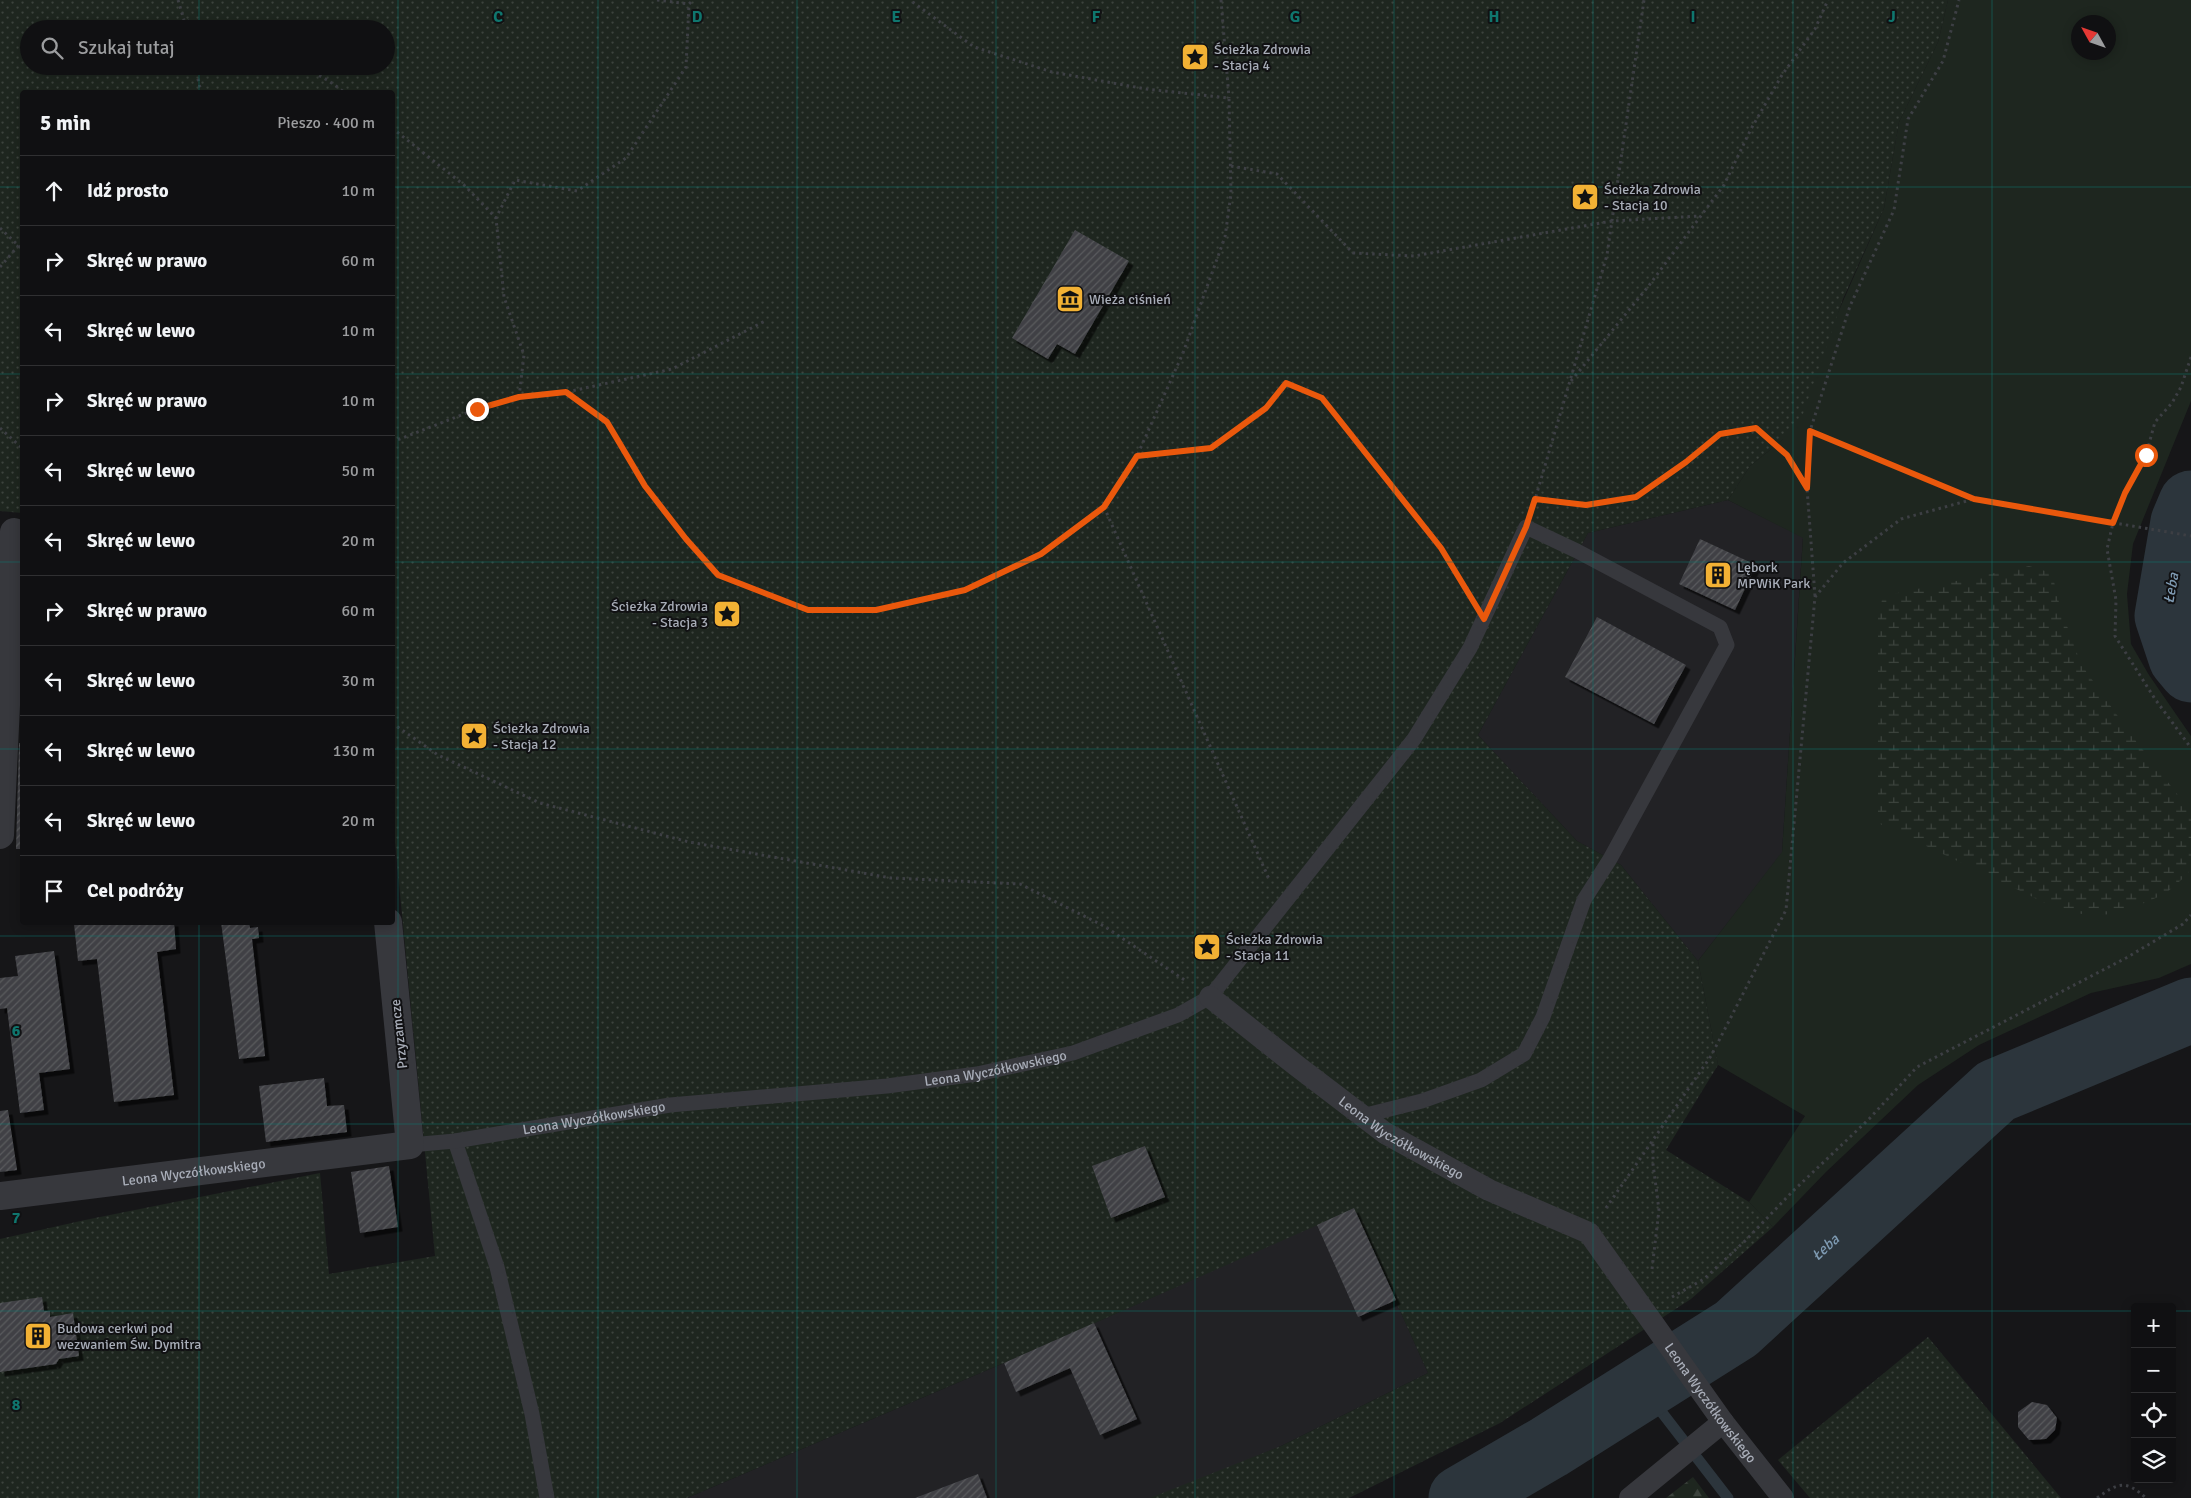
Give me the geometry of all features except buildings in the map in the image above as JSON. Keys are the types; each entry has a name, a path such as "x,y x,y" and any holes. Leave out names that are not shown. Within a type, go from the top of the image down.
{"street":[{"path":"0,835 12,532"},
{"name":"Przyzamcze","path":"388,925 410,1145"},
{"name":"Leona Wyczółkowskiego","path":"1210,997 1385,1133 1489,1190 1589,1233 1723,1422 1783,1498"},
{"name":"Leona Wyczółkowskiego","path":"0,1196 410,1145"},
{"path":"1630,1498 1723,1422"}],"lane":[{"path":"1210,997 1414,739 1470,648 1526,527 1577,551 1720,627 1727,645 1610,859 1584,900 1543,1017 1524,1054 1481,1080 1422,1101 1362,1116"},
{"name":"Leona Wyczółkowskiego","path":"410,1145 455,1141 670,1105 887,1086 977,1074 1073,1053 1178,1015 1210,997"},
{"path":"455,1141 497,1267 532,1414 547,1498"}],"path":[{"path":"178,0 184,20"},
{"path":"657,0 689,4 694,0"},
{"path":"910,0 974,47 1044,69 1146,89 1229,98"},
{"path":"566,392 607,422 645,486 686,539 718,575 808,610 876,610 965,590 1041,554 1104,507 1137,456 1183,353 1225,237 1231,194 1231,166 1229,98 1221,0"},
{"path":"1526,527 1607,255 1644,0"},
{"path":"1569,383 1647,288 1724,184 1751,129 1782,75 1815,29 1828,0"},
{"path":"1589,1233 1711,1056 1786,910 1815,597 1807,488 1810,431 1850,306 1894,210 1908,119 1943,61 1959,0"},
{"path":"519,397 524,355 504,297 496,218 515,180 577,191 626,158 686,67 689,4"},
{"path":"197,75 201,90"},
{"path":"318,75 341,90"},
{"path":"395,130 464,185 496,218"},
{"path":"1231,166 1278,174 1353,254 1414,256 1612,221 1700,216"},
{"path":"0,228 18,245 0,267"},
{"path":"395,441 477,409 519,397 566,392 672,368 767,320"},
{"path":"2191,357 2181,387 2172,403 2155,422 2146,455 2125,493 2113,523 2106,550 2116,600 2115,636 2155,699 2191,748"},
{"path":"1137,456 1211,448 1266,408 1286,383 1322,398 1441,548 1484,619"},
{"path":"0,428 20,446"},
{"path":"1535,499 1586,505 1636,497 1686,462 1720,434 1756,428 1787,455 1807,488"},
{"path":"1810,431 1974,499 2191,536"},
{"path":"1815,597 1843,563 1901,519 1974,499"},
{"path":"1104,507 1281,907"},
{"path":"395,725 438,755 540,803 680,839 890,878 1020,884 1104,926 1210,997"},
{"path":"1645,1312 1704,1279 1746,1240 1792,1192 1869,1120 1917,1067 2126,958 2183,924 2191,915"},
{"path":"1645,1312 1654,1261 1659,1210 1653,1164 1653,1140"},
{"path":"2097,1498 2114,1486 2126,1485 2146,1498"}],"shaded area":[{"path":"1728,500 1803,537 1782,853 1698,961 1621,865 1577,841 1478,735 1588,533"},
{"path":"1354,1208 1428,1373 1281,1446 1158,1498 687,1498 1004,1363"}],"green space":[{"path":"0,0 1948,0 1938,42 1899,122 1884,208 1843,299 1803,414 1782,440 1750,466 1728,500 1588,533 1478,735 1577,841 1621,865 1698,961 1718,1065 1666,1150 1749,1202 1773,1227 1691,1299 1500,1423 1349,1498 1150,1498 1281,1446 1428,1373 1354,1209 1004,1363 687,1498 0,1498 0,1239 320,1173 329,1274 435,1256 395,842 395,90 20,90 20,513 0,511"},
{"path":"1948,0 2191,0 2191,401 2133,544 2127,594 2131,644 2149,675 2191,736 2191,964 2159,978 2091,993 1979,1045 1918,1085 1826,1172 1773,1227 1749,1202 1805,1116 1718,1065 1698,961 1782,852 1803,538 1728,500 1750,466 1782,440 1884,208 1899,122 1938,42"},
{"path":"2029,566 2052,573 2060,607 2081,664 2129,732 2191,812 2191,866 2188,874 2165,894 2118,914 2089,915 2062,911 1878,823 1878,617 1883,596"},
{"path":"1928,1337 2061,1498 1810,1498 1778,1460"},
{"path":"1693,1477 1709,1498 1666,1498"}],"waterway":[{"name":"Łeba","path":"2191,503 2183,522 2167,616 2181,658 2191,670"},
{"name":"Łeba","path":"1461,1498 1549,1447 1736,1329 1996,1091 2191,1010"},
{"path":"1643,1388 1728,1498"}],"place":[{"name":"Ścieżka Zdrowia - Stacja 4","path":"1195,57"},
{"name":"Ścieżka Zdrowia - Stacja 10","path":"1585,197"},
{"name":"Wieża ciśnień","path":"1070,299"},
{"name":"Lębork MPWiK Park","path":"1718,575"},
{"name":"Ścieżka Zdrowia - Stacja 3","path":"727,614"},
{"name":"Ścieżka Zdrowia - Stacja 12","path":"474,736"},
{"name":"Ścieżka Zdrowia - Stacja 11","path":"1207,947"},
{"name":"Budowa cerkwi pod wezwaniem Św. Dymitra","path":"38,1336"}],"route":[{"path":"477,409 519,397 566,392 607,422 645,486 686,539 718,575 808,610 876,610 965,590 1041,554 1104,507 1137,456 1211,448 1266,408 1286,383 1322,398 1441,548 1484,619 1526,527 1535,499 1586,505 1636,497 1686,462 1720,434 1756,428 1787,455 1807,488 1810,431 1974,499 2113,523 2125,493 2146,455"}]}
